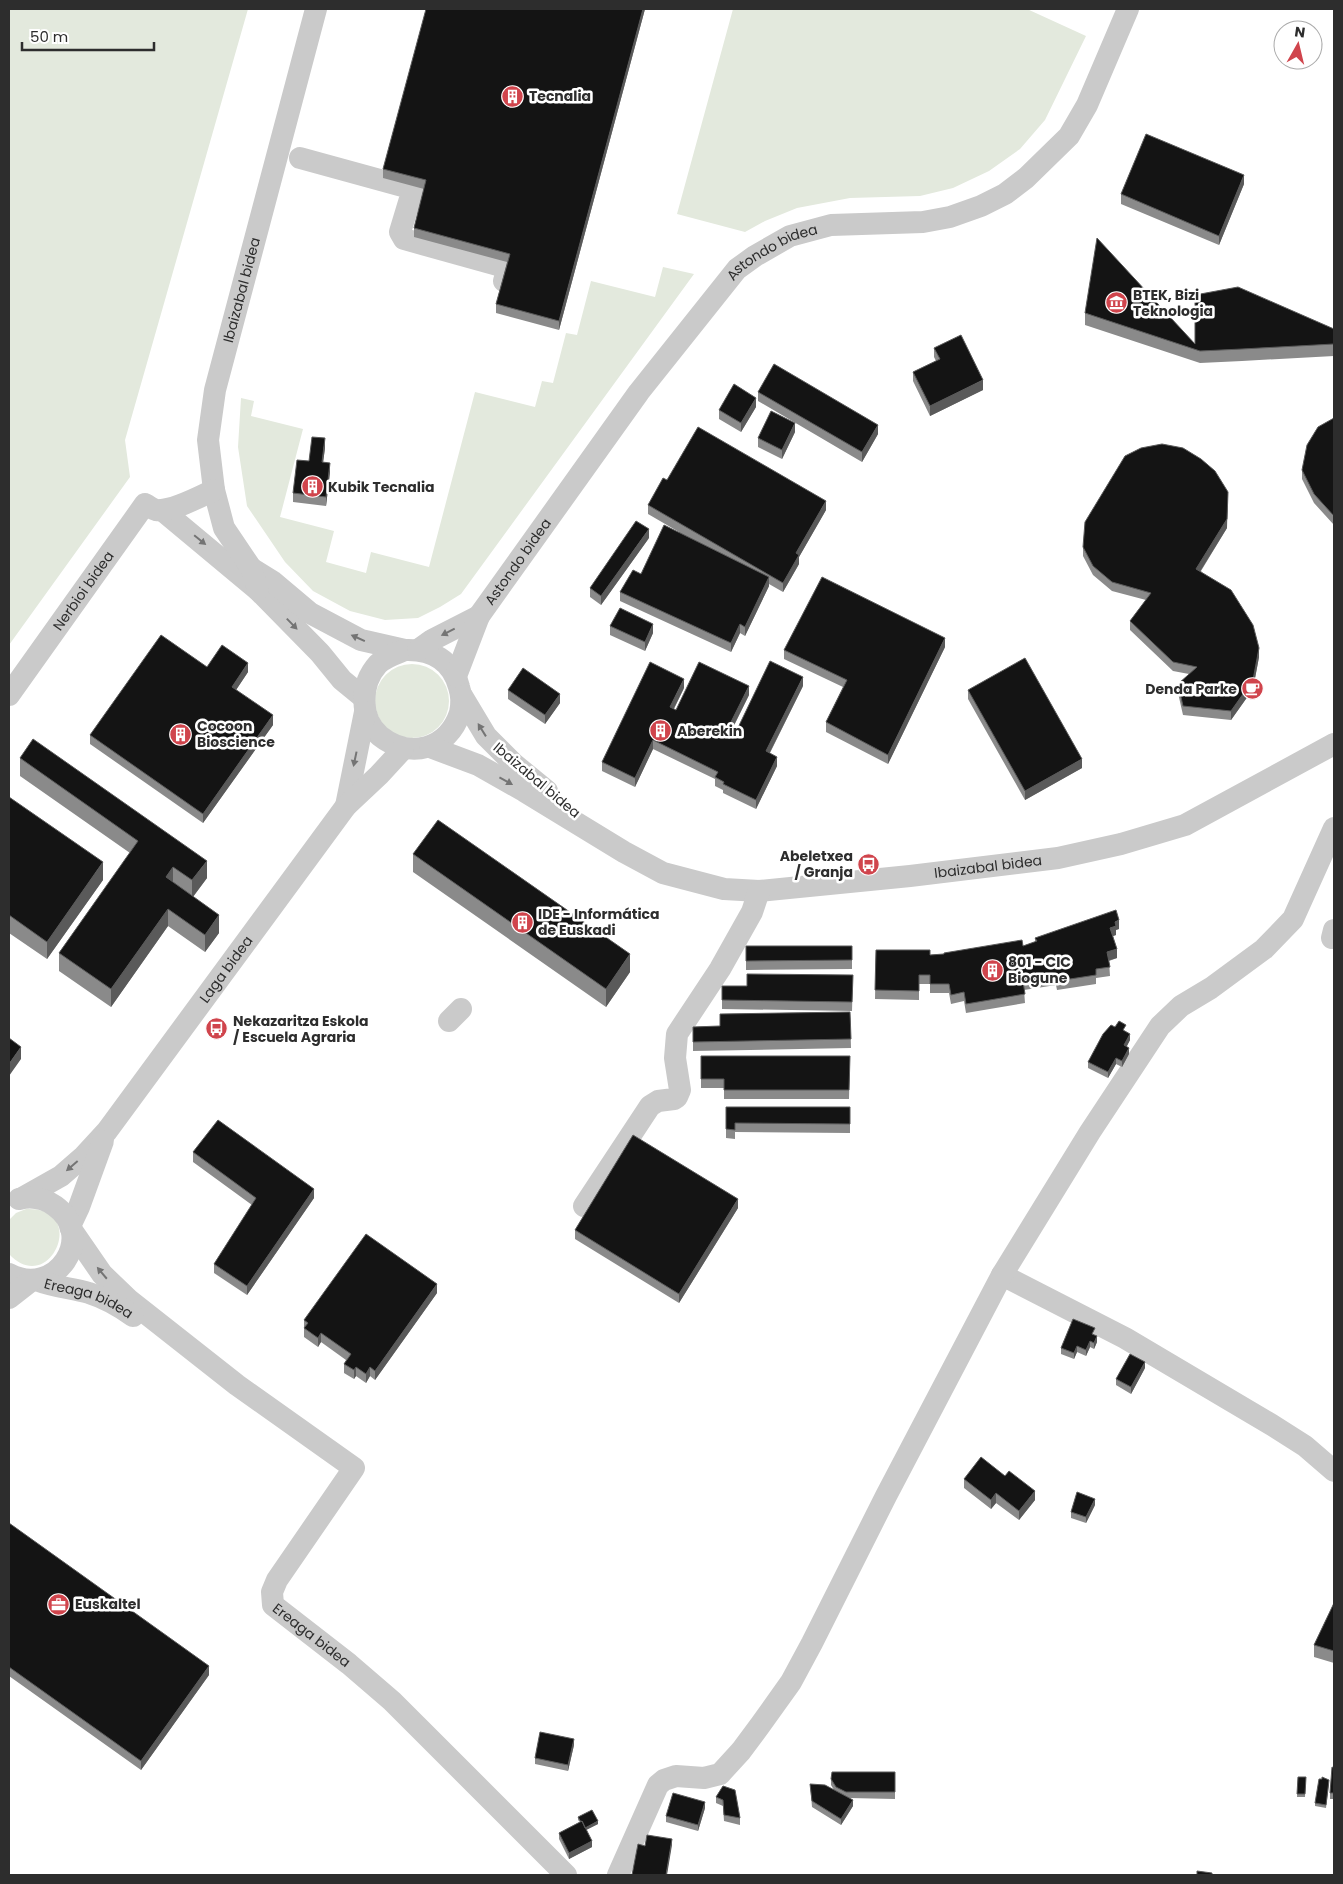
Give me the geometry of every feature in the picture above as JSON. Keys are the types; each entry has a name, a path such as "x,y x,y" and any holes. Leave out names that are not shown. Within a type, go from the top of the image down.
{"street":[{"name":"Ibaizabal bidea","path":"316,9 216,390 208,440 214,490 224,528 251,568 258,590 320,653 364,705"},
{"name":"Astondo bidea","path":"459,686 479,616 639,392 737,269 755,256 790,236 831,225 923,222 950,217 981,206 1005,194 1026,178 1069,136 1088,105 1128,9"},
{"path":"300,158 413,189 400,232 404,239 508,268 504,282"},
{"path":"162,510 190,501 214,490"},
{"name":"Nerbioi bidea","path":"9,695 146,504 153,510 162,510"},
{"path":"162,510 258,590"},
{"name":"Ibaizabal bidea","path":"251,568 272,581 310,613 362,640 411,650"},
{"name":"Astondo bidea","path":"411,650 479,616"},
{"path":"411,650 433,654 445,662 459,686 460,712 455,724 446,735 430,747 417,750 403,748 380,735 371,726 364,705 368,679 379,663 391,655 411,650"},
{"name":"Ibaizabal bidea","path":"459,686 486,736 514,764 624,852"},
{"name":"Laga bidea","path":"346,806 364,705"},
{"name":"Ibaizabal bidea","path":"430,747 478,765 624,852 663,873 724,889 759,891 910,876 1058,858 1121,844 1185,825 1334,744"},
{"name":"Laga bidea","path":"15,1199 61,1176 84,1156 107,1131 346,806 380,775 403,748"},
{"path":"618,1875 658,1785 664,1780 676,1776 704,1778 720,1774 761,1724 791,1682 1002,1275 1090,1132 1160,1026 1181,1006 1211,988 1264,949 1294,919 1334,828"},
{"path":"584,1206 650,1106 658,1101 677,1097 680,1090 675,1058 677,1034 720,969 752,912 759,891"},
{"name":"Laga bidea","path":"34,1280 44,1278 57,1271 67,1259 72,1244 71,1227 107,1131"},
{"name":"Ereaga bidea","path":"15,1199 37,1198 52,1203 63,1213 102,1274 130,1300 237,1385 354,1468 277,1580 272,1592 273,1605 349,1664 392,1701 566,1875"},
{"name":"Ereaga bidea","path":"9,1274 23,1280 34,1280 53,1287 88,1293 117,1304 160,1336 192,1350"},
{"path":"1002,1275 1125,1338 1305,1446 1334,1471"},
{"path":"9,1298 34,1280"}],"shaded area":[{"path":"9,9 248,9 125,440 130,477 9,645"},
{"path":"733,9 1027,9 1086,36 1045,120 1020,149 989,171 953,188 920,196 850,198 797,208 765,221 745,232 677,214"},
{"path":"663,267 694,274 461,594 440,607 418,618 385,620 350,611 313,591 285,562 247,506 238,447 241,398 254,401 251,416 303,429 280,517 334,531 326,562 366,573 371,552 429,567 475,392 535,407 542,381 553,383 566,333 577,335 591,281 655,297"},
{"path":"412,664 433,670 443,680 449,701 443,722 433,732 412,738 391,732 381,722 375,701 381,680 391,670"},
{"path":"26,1209 45,1212 56,1221 60,1234 57,1247 49,1258 38,1265 24,1265 9,1254 9,1220 16,1213"}],"building":[{"name":"Tecnalia","path":"426,9 643,9 559,321 496,304 510,254 414,228 426,180 383,169"},
{"path":"1146,134 1244,175 1219,236 1121,194"},
{"name":"BTEK, Bizi Teknologia","path":"1097,238 1195,344 1195,295 1238,287 1334,329 1334,344 1200,351 1085,313"},
{"path":"961,335 983,380 930,406 913,372 940,359 934,348"},
{"path":"774,364 878,425 862,452 758,392"},
{"path":"734,384 756,398 741,423 719,410"},
{"path":"771,411 795,423 782,450 758,438"},
{"path":"1334,418 1334,516 1314,494 1302,470 1307,445 1318,427"},
{"path":"698,427 826,501 796,553 799,555 783,583 648,505 663,478 667,480"},
{"name":"Kubik Tecnalia","path":"312,437 325,438 322,462 330,463 326,497 293,493 297,460 309,461"},
{"path":"1162,444 1183,448 1201,459 1215,471 1228,492 1227,519 1196,569 1231,590 1253,625 1259,648 1253,680 1231,711 1183,706 1178,684 1197,667 1173,662 1130,621 1151,593 1112,582 1093,566 1083,547 1085,522 1125,456 1141,448"},
{"path":"636,521 649,529 601,596 590,588"},
{"path":"664,525 769,577 745,627 740,624 731,643 620,592 633,570 641,574"},
{"path":"822,577 945,638 888,755 826,722 847,680 784,650"},
{"path":"620,608 653,624 645,642 610,626"},
{"name":"Cocoon Bioscience","path":"161,635 207,667 222,645 248,663 232,687 273,715 203,814 90,735"},
{"path":"1025,658 1082,759 1025,791 968,690"},
{"name":"Aberekin","path":"770,661 803,677 766,751 777,757 756,800 723,784 724,782 715,777 718,772 653,740 635,778 602,762 650,662 684,679 670,707 676,710 699,662 749,686 725,734 733,738"},
{"path":"523,668 560,694 545,715 508,690"},
{"path":"33,739 207,861 192,880 173,867 166,877 219,915 205,935 168,909 111,989 59,953 138,841 20,758"},
{"path":"9,797 103,862 47,942 9,915"},
{"name":"IDE - Informática de Euskadi","path":"438,820 630,954 606,989 413,854"},
{"name":"801 - CIC Biogune","path":"1116,910 1119,920 1115,922 1116,926 1110,928 1117,949 1107,952 1110,967 1096,969 1096,975 1057,981 1056,976 1023,981 1025,994 966,1004 964,992 951,995 949,984 930,984 930,975 919,975 919,991 875,990 876,950 930,950 930,955 1022,940 1023,946 1037,941 1035,938"},
{"path":"746,946 852,946 852,960 746,961"},
{"path":"747,974 853,975 852,1002 722,1000 722,986 747,986"},
{"path":"850,1012 851,1039 693,1042 693,1027 720,1026 720,1014"},
{"path":"1119,1021 1126,1025 1123,1030 1130,1034 1124,1045 1129,1048 1122,1061 1116,1058 1108,1072 1088,1062 1103,1034 1111,1025 1115,1027"},
{"path":"9,1038 21,1047 9,1064"},
{"path":"701,1056 850,1056 849,1090 724,1090 724,1079 701,1079"},
{"path":"726,1107 850,1107 850,1124 735,1123 735,1130 726,1129"},
{"path":"218,1120 314,1189 247,1286 214,1264 256,1198 193,1152"},
{"path":"633,1135 738,1199 679,1294 575,1230"},
{"path":"366,1234 437,1284 375,1371 370,1367 366,1374 356,1367 354,1370 344,1364 351,1354 321,1333 318,1338 304,1328 308,1323 304,1320"},
{"path":"1073,1319 1095,1328 1092,1334 1097,1336 1094,1343 1090,1341 1086,1350 1077,1346 1074,1353 1061,1348"},
{"path":"1130,1354 1145,1362 1131,1387 1116,1379"},
{"path":"981,1457 1005,1476 1009,1471 1035,1491 1019,1511 996,1493 991,1500 964,1479"},
{"path":"1077,1492 1095,1499 1086,1517 1071,1512"},
{"name":"Euskaltel","path":"9,1523 209,1666 141,1761 9,1667"},
{"path":"1334,1603 1334,1651 1314,1645"},
{"path":"540,1732 574,1739 568,1765 535,1758"},
{"path":"1332,1767 1334,1768 1334,1793 1330,1793"},
{"path":"832,1772 895,1772 895,1792 846,1792 836,1787 831,1779"},
{"path":"1298,1777 1306,1777 1305,1794 1297,1794"},
{"path":"1322,1777 1329,1780 1326,1805 1315,1803 1319,1779 1322,1779"},
{"path":"810,1784 825,1785 853,1800 841,1819 812,1801"},
{"path":"723,1786 735,1790 740,1818 724,1815 723,1800 716,1797"},
{"path":"673,1793 705,1802 698,1825 666,1816"},
{"path":"592,1810 598,1821 585,1828 578,1817"},
{"path":"582,1821 592,1841 569,1853 559,1833"},
{"path":"647,1835 672,1839 666,1875 632,1875 638,1844 645,1846"},
{"path":"1197,1871 1212,1873 1212,1875 1197,1875"}],"place":[{"name":"Tecnalia","path":"513,96"},
{"name":"BTEK, Bizi Teknologia","path":"1117,303"},
{"name":"Kubik Tecnalia","path":"312,487"},
{"name":"Denda Parke","path":"1253,689"},
{"name":"Aberekin","path":"661,731"},
{"name":"Cocoon Bioscience","path":"181,734"},
{"name":"Abeletxea / Granja","path":"869,864"},
{"name":"IDE - Informática de Euskadi","path":"522,922"},
{"name":"801 - CIC Biogune","path":"992,970"},
{"name":"Nekazaritza Eskola / Escuela Agraria","path":"217,1029"},
{"name":"Euskaltel","path":"59,1604"}]}
